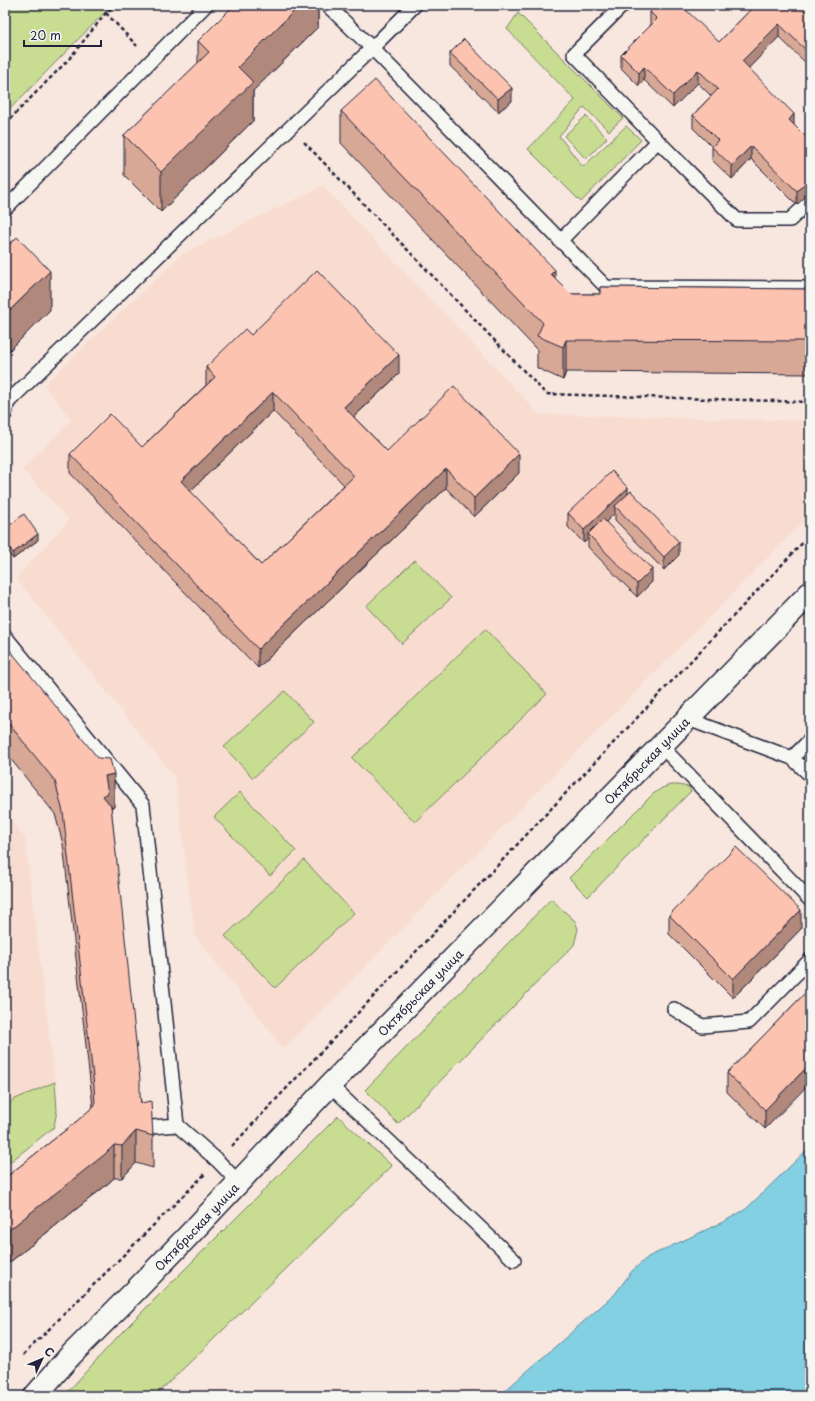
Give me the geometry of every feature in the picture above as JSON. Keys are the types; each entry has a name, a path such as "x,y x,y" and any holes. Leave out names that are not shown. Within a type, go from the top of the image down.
{"main road":[{"name":"Октябрьская улица","path":"35,1396 70,1356 239,1183 330,1084 810,593"}],"lane":[{"path":"5,209 206,5"},
{"path":"327,5 372,48 606,287 810,288"},
{"path":"5,414 8,402 415,5"},
{"path":"623,5 574,54 737,220 790,220 810,200"},
{"path":"560,241 658,141"},
{"path":"5,636 143,805 177,1125 218,1161 239,1183"},
{"path":"688,719 792,758 810,775"},
{"path":"792,758 810,740"},
{"path":"661,746 810,900"},
{"path":"674,1009 702,1026 749,1022 810,960"},
{"path":"330,1084 514,1260"},
{"path":"140,1128 177,1125"}],"path":[{"path":"5,124 69,59 114,5"},
{"path":"106,13 151,61"},
{"path":"291,127 546,394 810,402"},
{"path":"23,1355 218,1161 810,535"}],"shaded area":[{"path":"323,186 539,414 810,421 810,515 284,1049 195,936 175,778 16,578 69,520 22,469 71,420 44,385 182,254"},
{"path":"5,813 25,838 55,1082 13,1100 5,1107"}],"green space":[{"path":"5,5 112,5 5,114"},
{"path":"518,13 623,118 609,131 584,107 559,136 583,167 626,126 641,140 581,202 528,149 575,100 507,29"},
{"path":"586,116 607,138 586,159 564,136"},
{"path":"415,560 451,598 402,644 366,606"},
{"path":"485,629 547,694 415,822 352,758"},
{"path":"285,691 314,722 253,778 224,747"},
{"path":"670,785 689,787 691,791 588,897 569,878 653,794"},
{"path":"240,792 296,851 270,876 214,817"},
{"path":"304,860 354,913 275,988 225,936"},
{"path":"551,899 575,921 578,929 574,945 398,1124 365,1090"},
{"path":"55,1082 57,1110 54,1127 5,1166 5,1107 13,1100"},
{"path":"338,1116 392,1166 155,1396 64,1396 121,1333"}],"water":[{"path":"810,1147 810,1396 499,1396 615,1294 632,1271 648,1257 725,1221 746,1209"}],"building":[{"path":"234,5 300,5 238,67 253,82 161,172 124,135 209,52 198,41"},
{"path":"657,5 681,5 719,42 755,5 810,5 810,54 779,24 742,61 794,114 789,120 810,141 810,178 797,191 751,146 732,166 712,147 718,140 693,115 718,89 698,70 673,95 644,67 639,73 621,55 657,19 650,12"},
{"path":"464,39 512,88 498,99 450,53"},
{"path":"375,80 555,270 551,274 571,294 600,294 600,287 810,289 810,341 566,340 563,347 537,336 543,323 341,111"},
{"path":"17,237 50,271 5,315 5,249"},
{"path":"317,270 399,355 344,407 387,451 454,386 519,454 474,498 446,469 258,649 70,454 110,414 142,447 215,377 206,367 245,329 251,335","holes":["273,392 354,476 261,565 181,481"]},
{"path":"612,471 628,488 584,530 568,513"},
{"path":"631,491 679,542 664,557 615,506"},
{"path":"24,514 38,534 13,553 5,541 5,529"},
{"path":"603,519 652,569 637,584 588,534"},
{"path":"5,644 98,758 110,759 114,774 105,776 108,793 103,796 111,806 140,1080 141,1103 151,1101 153,1136 136,1131 122,1146 114,1145 104,1155 5,1233 5,1178 95,1105 63,812 55,781 5,719"},
{"path":"736,847 801,910 733,979 669,915"},
{"path":"810,988 810,1064 765,1110 727,1073"}]}
